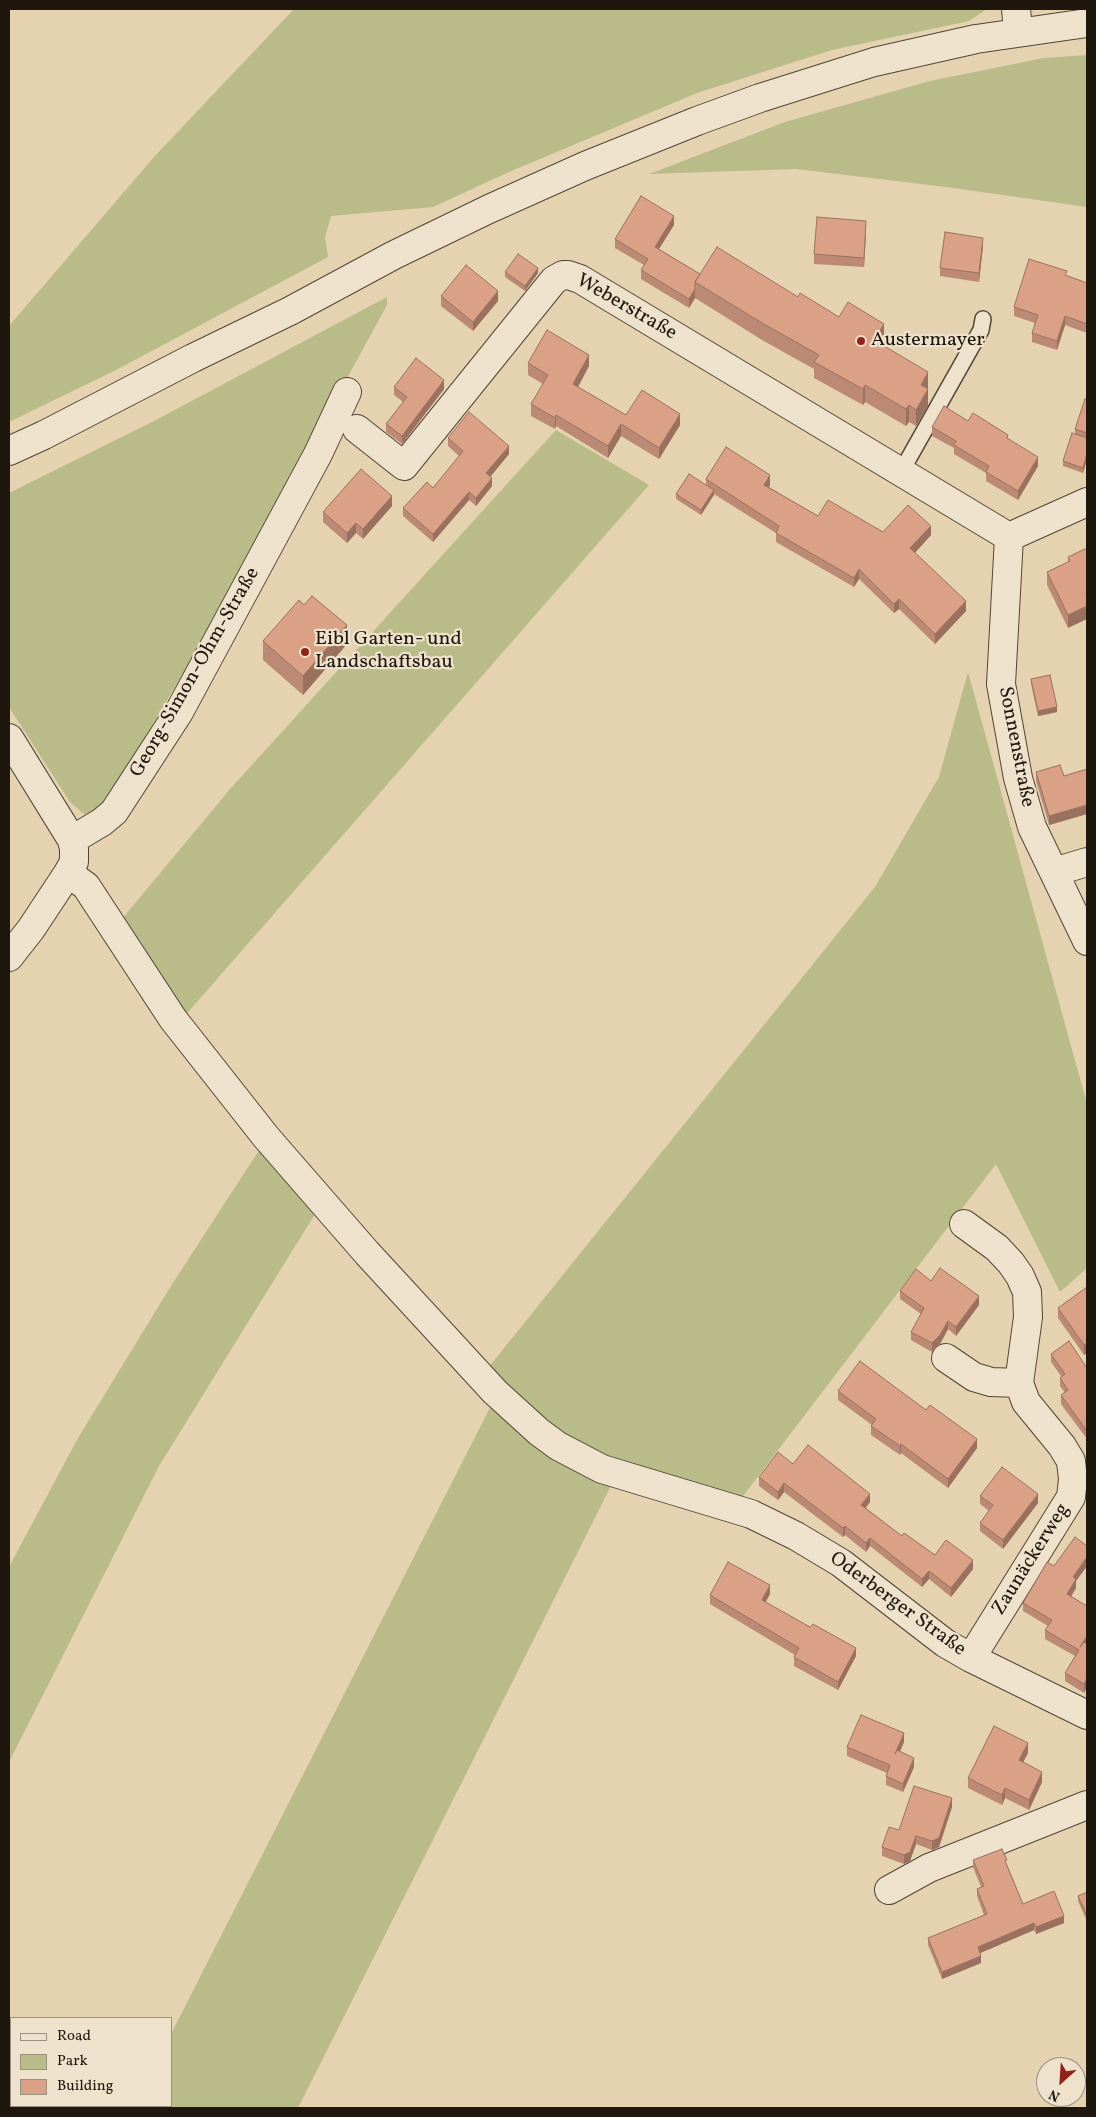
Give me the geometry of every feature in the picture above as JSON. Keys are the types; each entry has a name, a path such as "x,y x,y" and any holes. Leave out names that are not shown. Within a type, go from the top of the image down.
{"street":[{"path":"9,451 290,311 394,255 489,208 697,121 831,74 912,53 1017,20 1087,23"},
{"name":"Weberstraße","path":"357,430 404,466 554,280 563,275 568,275 580,279 1008,537"},
{"name":"Georg-Simon-Ohm-Straße","path":"72,840 102,822 114,812 179,712 318,454 347,392"},
{"path":"1008,537 1087,502"},
{"name":"Sonnenstraße","path":"1008,537 1001,684 1020,787 1032,827 1087,941"},
{"path":"9,738 72,840 74,849 74,862 68,873 9,957"},
{"path":"1054,872 1087,862"},
{"name":"Oderberger Straße","path":"68,873 86,886 174,1019 266,1137 366,1253 495,1392 539,1432 581,1459 602,1469 751,1514 796,1536 841,1563 945,1643 971,1658 1087,1715"},
{"path":"946,1358 974,1377 990,1382 1019,1383 1028,1317 1027,1292 1011,1263 997,1248 964,1224"},
{"name":"Zaunäckerweg","path":"971,1658 1071,1497 1072,1462 1062,1446 1026,1402 1019,1383"},
{"path":"889,1890 929,1868 1087,1805"}],"lane":[{"path":"902,472 981,330 984,319"}],"green space":[{"path":"294,9 987,9 969,21 832,50 697,93 509,172 433,207 331,216 325,237 328,257 116,370 9,422 9,326 154,157"},
{"path":"1087,55 1087,207 946,187 796,169 649,174 785,122 930,81 1044,58"},
{"path":"387,297 387,305 214,621 105,805 96,814 85,815 70,802 9,707 9,493 154,421"},
{"path":"556,430 649,485 182,1019 117,925 231,788"},
{"path":"968,672 1087,1104 1087,1268 1060,1292 996,1164 740,1500 571,1446 484,1373 875,887 939,777"},
{"path":"267,1138 323,1201 159,1466 9,1762 9,1567 78,1438 171,1286"},
{"path":"498,1392 617,1474 298,2108 134,2108 172,2107 172,2032"}],"building":[{"path":"641,196 674,216 655,247 700,274 689,299 641,270 648,259 615,239"},
{"path":"817,217 866,221 864,258 814,254"},
{"path":"945,232 983,238 979,273 940,268"},
{"path":"717,247 798,297 800,293 839,317 848,302 884,324 874,340 928,372 921,385 928,389 916,410 909,405 906,409 865,385 863,389 814,362 819,355 695,282"},
{"path":"518,254 538,268 525,286 505,272"},
{"path":"1029,259 1067,271 1065,275 1087,283 1087,324 1065,316 1057,341 1032,333 1038,315 1014,307"},
{"path":"466,265 498,291 473,322 441,296"},
{"path":"547,330 589,355 573,384 626,415 642,390 680,414 659,448 621,424 608,446 556,415 555,418 531,404 548,375 528,363"},
{"path":"416,358 444,380 402,436 386,424 407,397 394,387"},
{"path":"1085,399 1087,400 1087,433 1075,429"},
{"path":"944,406 968,421 973,413 1008,435 1007,438 1038,457 1018,491 986,472 989,466 954,445 956,441 932,427"},
{"path":"469,412 509,446 486,473 492,478 476,498 469,492 433,534 403,508 427,482 433,488 463,451 448,438"},
{"path":"1072,433 1087,438 1087,454 1083,468 1063,461"},
{"path":"726,447 770,475 764,485 818,516 828,500 883,532 908,505 931,526 910,548 966,601 935,634 899,599 894,604 859,569 854,578 776,533 779,526 706,479"},
{"path":"361,469 392,496 363,529 356,523 347,533 323,512"},
{"path":"689,474 714,490 701,510 676,494"},
{"path":"1087,548 1087,606 1068,615 1047,572 1070,561 1068,557"},
{"path":"312,596 347,625 303,676 263,641 299,600 304,605"},
{"path":"1050,675 1057,707 1038,711 1031,679"},
{"path":"1060,765 1064,776 1087,769 1087,805 1049,816 1036,772"},
{"path":"940,1268 979,1296 956,1327 948,1321 940,1335 932,1343 911,1332 924,1308 900,1291 916,1269 931,1281"},
{"path":"1087,1287 1087,1343 1084,1345 1058,1308"},
{"path":"1069,1341 1087,1368 1087,1431 1061,1395 1068,1390 1060,1378 1065,1374 1051,1354"},
{"path":"860,1361 926,1410 930,1405 977,1439 948,1479 901,1444 900,1446 871,1426 876,1419 838,1391"},
{"path":"808,1445 870,1494 861,1505 902,1536 904,1533 935,1555 946,1540 973,1560 951,1588 929,1571 922,1579 870,1538 866,1543 784,1483 778,1492 759,1477 778,1452 793,1464"},
{"path":"1002,1467 1038,1494 1003,1540 980,1523 993,1505 980,1496"},
{"path":"1075,1537 1087,1546 1087,1557 1073,1577 1076,1579 1067,1594 1087,1606 1087,1636 1080,1647 1084,1642 1087,1644 1087,1678 1084,1684 1065,1673 1079,1650 1045,1630 1052,1620 1023,1603 1047,1562 1054,1566"},
{"path":"728,1562 770,1585 762,1600 810,1627 813,1624 856,1648 838,1682 794,1657 799,1648 710,1595"},
{"path":"861,1715 904,1733 895,1754 897,1750 914,1758 903,1784 886,1776 890,1765 847,1747"},
{"path":"994,1726 1028,1743 1019,1760 1042,1772 1029,1800 1005,1788 1002,1795 968,1778"},
{"path":"914,1786 952,1798 939,1838 932,1841 916,1836 910,1852 904,1855 882,1847 889,1827 899,1830"},
{"path":"1002,1849 1023,1904 1054,1891 1064,1916 1036,1927 1034,1923 978,1947 981,1956 942,1972 928,1938 987,1914 977,1889 984,1886 973,1860"},
{"path":"1087,1892 1087,1916 1078,1896"}],"place":[{"name":"Austermayer","path":"861,341"},
{"name":"Eibl Garten- und Landschaftsbau","path":"305,652"}]}
